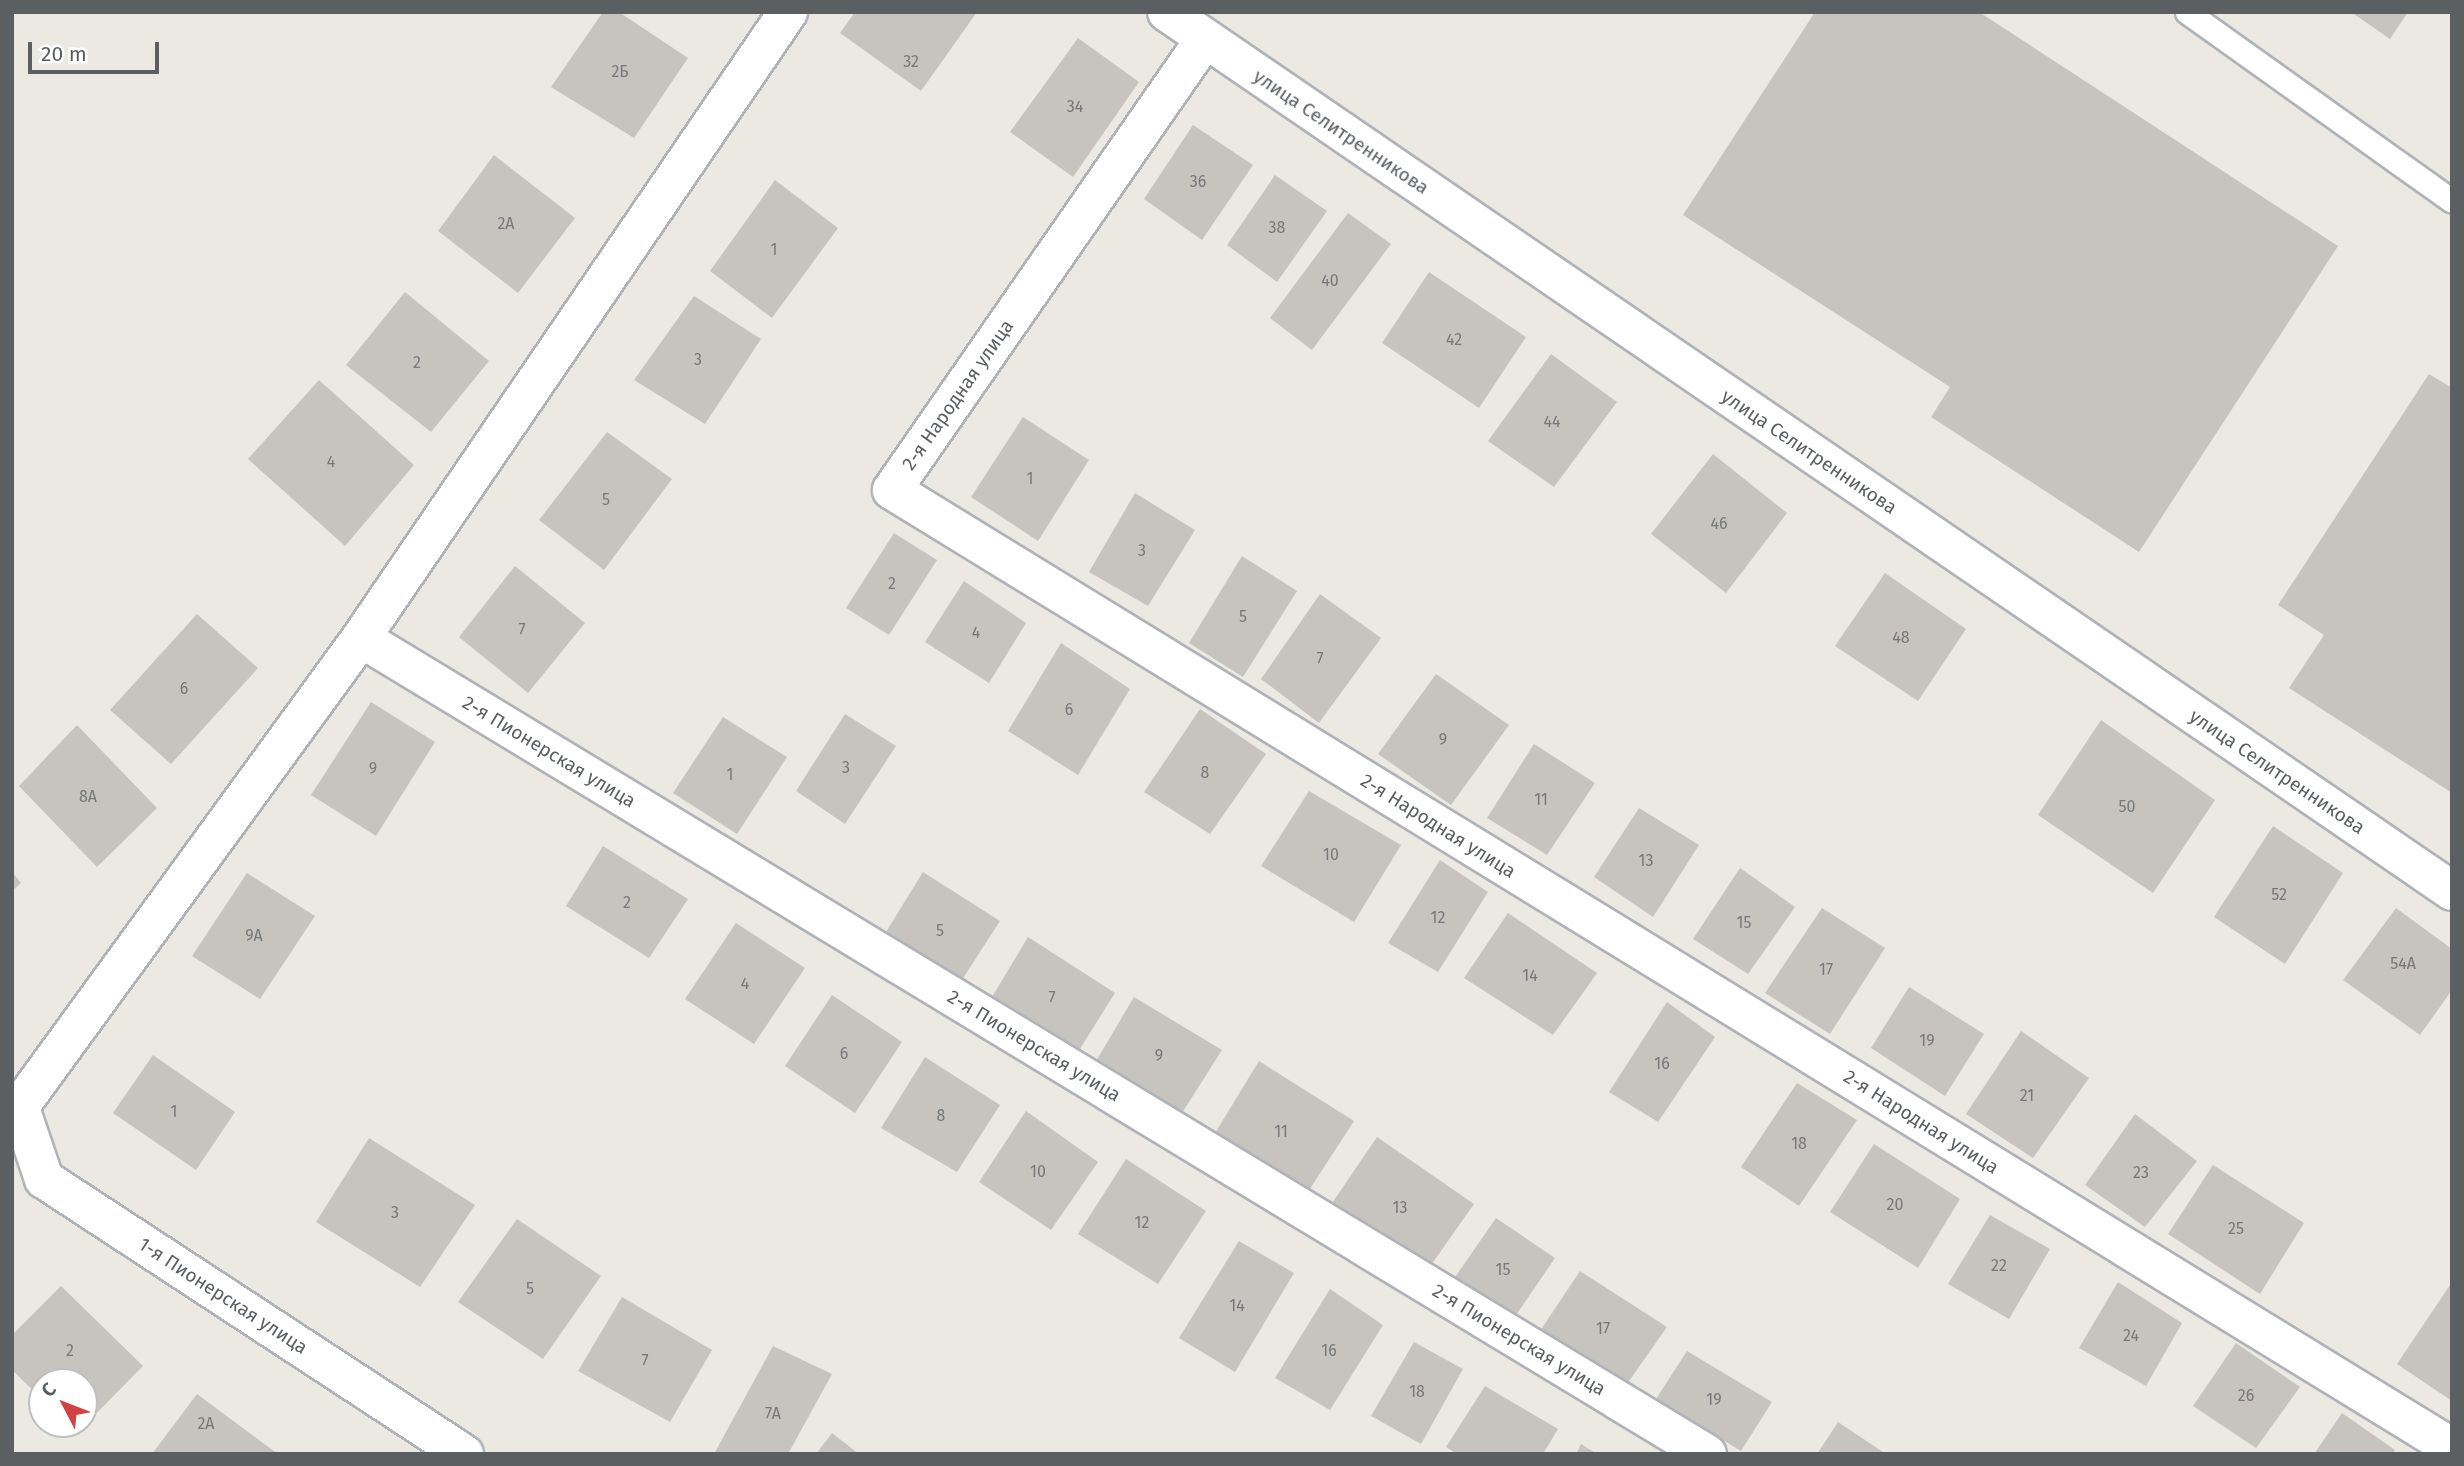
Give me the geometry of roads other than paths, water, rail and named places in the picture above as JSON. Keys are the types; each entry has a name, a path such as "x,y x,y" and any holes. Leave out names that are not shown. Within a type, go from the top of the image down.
{"street":[{"path":"16,1113 361,638 788,12"},
{"name":"улица Селитренникова","path":"1167,12 2452,891"},
{"name":"2-я Народная улица","path":"1205,39 892,490 2452,1448"},
{"name":"2-я Пионерская улица","path":"361,638 1707,1454"},
{"name":"1-я Пионерская улица","path":"16,1113 44,1179 464,1454"}],"lane":[{"path":"2187,12 2452,201"}]}
